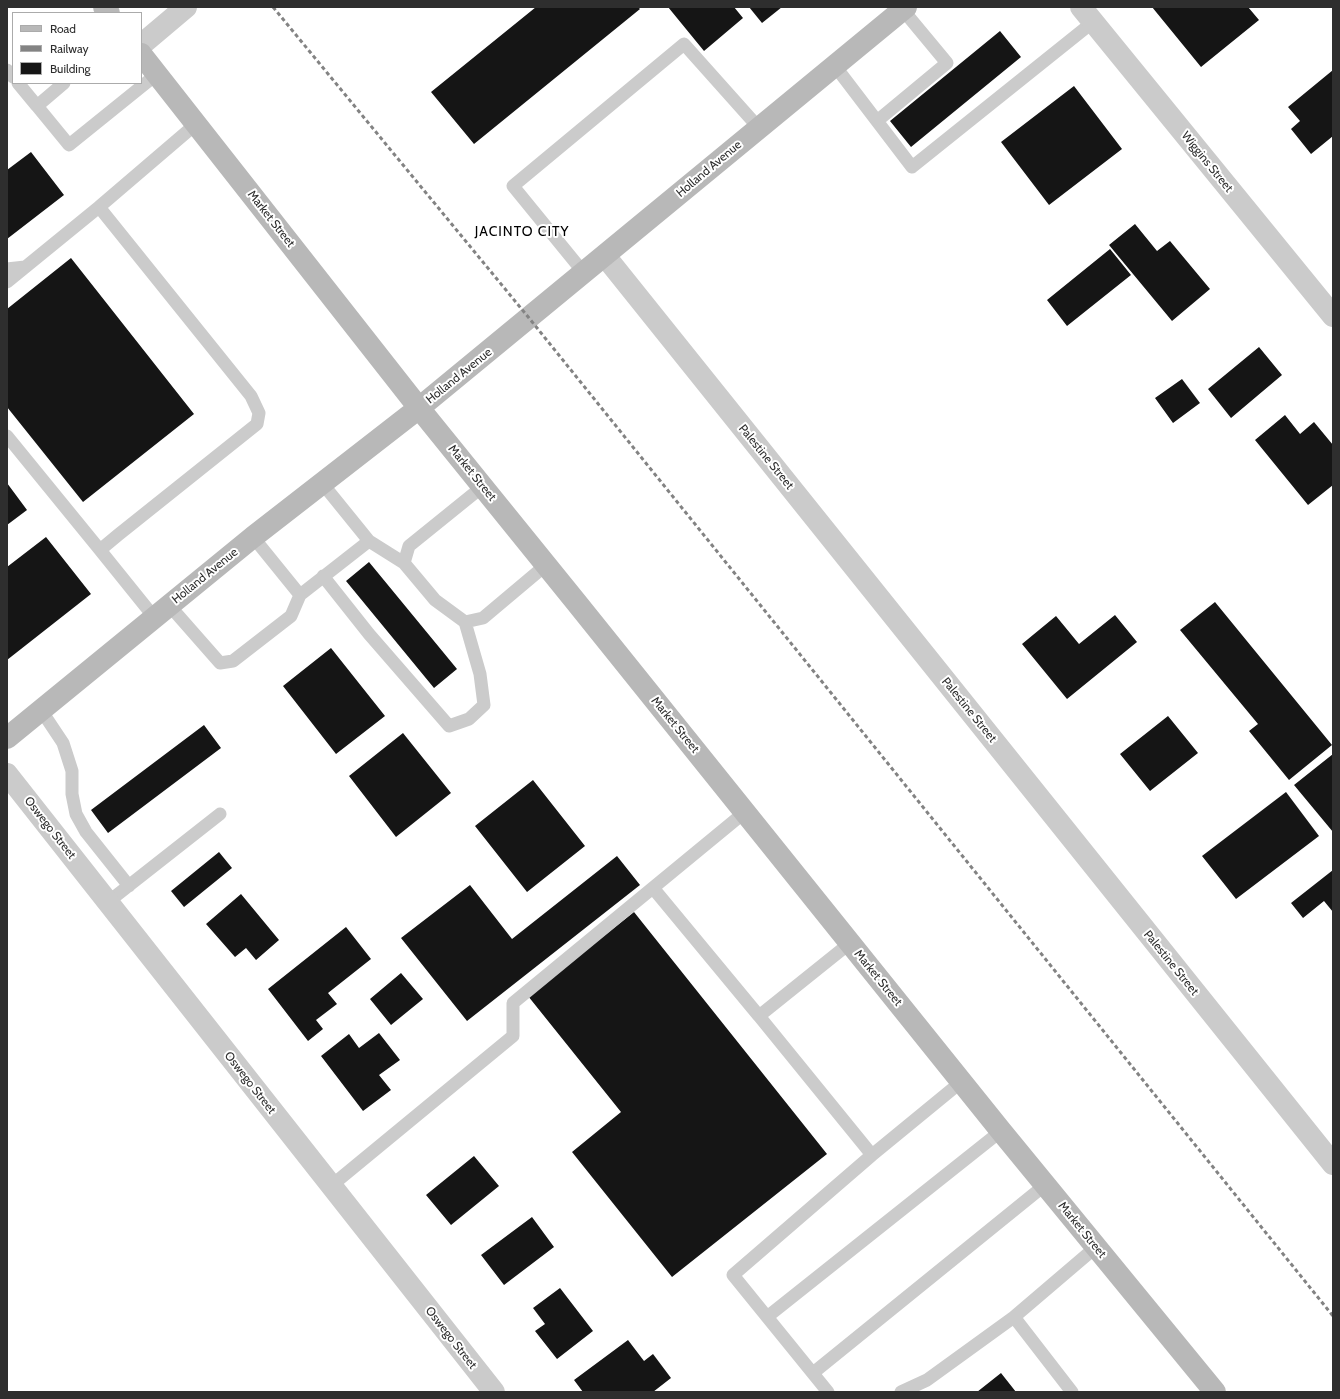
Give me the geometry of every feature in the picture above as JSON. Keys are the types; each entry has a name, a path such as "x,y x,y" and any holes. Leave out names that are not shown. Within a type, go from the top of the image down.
{"main road":[{"name":"Holland Avenue","path":"7,738 252,537 419,408 904,8"},
{"name":"Market Street","path":"142,55 482,487 961,1082 1215,1392"}],"street":[{"path":"142,45 186,7"},
{"name":"Wiggins Street","path":"1087,14 1333,316"},
{"name":"Palestine Street","path":"605,256 1333,1164"},
{"name":"Oswego Street","path":"7,774 494,1392"}],"lane":[{"path":"877,121 947,63 904,8"},
{"path":"834,66 912,166 1087,14"},
{"path":"584,273 514,186 684,44 759,128"},
{"path":"19,84 69,145 157,74"},
{"path":"37,106 63,84"},
{"path":"7,282 99,207 196,124"},
{"path":"99,207 251,396 259,413 257,424 100,550"},
{"path":"7,269 25,268"},
{"path":"7,436 100,550 161,611 220,663 233,661 291,616 300,595 369,541"},
{"path":"322,483 369,541 404,563 435,600 465,622 480,674 484,705 469,720 449,726 369,634 323,576"},
{"path":"404,563 409,546 482,487"},
{"path":"252,537 300,595"},
{"path":"465,622 483,618 546,565"},
{"path":"41,710 63,743 72,771 72,794 76,814 86,832 128,886"},
{"path":"331,1186 513,1036 512,1003 745,812"},
{"path":"108,902 220,814"},
{"path":"653,888 872,1155"},
{"path":"758,1016 850,943"},
{"path":"828,1392 733,1275 872,1155 961,1082"},
{"path":"767,1317 1001,1131"},
{"path":"813,1373 1045,1185"},
{"path":"901,1392 926,1380 1014,1317 1096,1247"},
{"path":"1014,1317 1072,1392"}],"building":[{"path":"536,7 638,7 640,9 474,144 431,92"},
{"path":"668,7 734,7 743,18 704,51"},
{"path":"749,7 782,7 762,23"},
{"path":"1152,7 1248,7 1259,20 1201,67"},
{"path":"1000,31 1021,57 911,147 890,121"},
{"path":"1333,70 1333,136 1311,154 1291,129 1300,121 1288,107"},
{"path":"1074,86 1122,149 1049,205 1001,142"},
{"path":"31,152 64,195 7,239 7,170"},
{"path":"1135,224 1157,251 1170,241 1210,289 1172,321 1109,245"},
{"path":"1110,249 1131,275 1067,326 1047,300"},
{"path":"71,258 194,414 83,502 7,407 7,309"},
{"path":"1259,347 1282,375 1231,418 1208,389"},
{"path":"1182,379 1200,403 1173,423 1155,398"},
{"path":"1285,415 1300,434 1314,422 1333,445 1333,485 1308,505 1255,440"},
{"path":"7,483 27,510 7,525"},
{"path":"46,537 91,594 7,660 7,567"},
{"path":"369,562 457,669 434,688 346,581"},
{"path":"1215,602 1332,745 1289,780 1249,731 1258,724 1180,630"},
{"path":"1115,615 1137,642 1067,699 1022,644 1056,616 1079,644"},
{"path":"331,648 385,716 336,754 283,686"},
{"path":"1168,716 1198,753 1150,791 1120,754"},
{"path":"204,725 221,748 108,833 91,810"},
{"path":"403,733 451,793 396,837 349,776"},
{"path":"1333,754 1333,832 1294,785"},
{"path":"533,780 585,846 527,892 475,826"},
{"path":"1286,792 1319,836 1236,899 1202,856"},
{"path":"219,852 232,868 184,907 171,891"},
{"path":"617,856 640,885 467,1021 401,938 470,885 512,939"},
{"path":"1333,870 1333,912 1324,901 1303,918 1291,903"},
{"path":"241,894 279,940 256,960 246,948 235,957 206,924"},
{"path":"634,912 827,1154 672,1277 572,1152 621,1112 528,996"},
{"path":"346,927 371,959 328,993 337,1004 316,1020 323,1029 308,1041 268,989"},
{"path":"401,973 423,999 391,1025 370,999"},
{"path":"379,1033 400,1060 379,1075 391,1090 363,1111 321,1056 349,1034 359,1048"},
{"path":"474,1156 499,1186 451,1225 426,1195"},
{"path":"532,1217 554,1247 504,1285 481,1255"},
{"path":"560,1288 593,1331 557,1359 535,1331 545,1324 533,1308"},
{"path":"628,1340 644,1361 653,1354 671,1378 653,1392 583,1392 574,1380"},
{"path":"1001,1373 1016,1392 977,1392"}],"railway":[{"path":"273,7 529,318 1333,1316"}],"district":[{"name":"JACINTO CITY","path":"522,232"}]}
